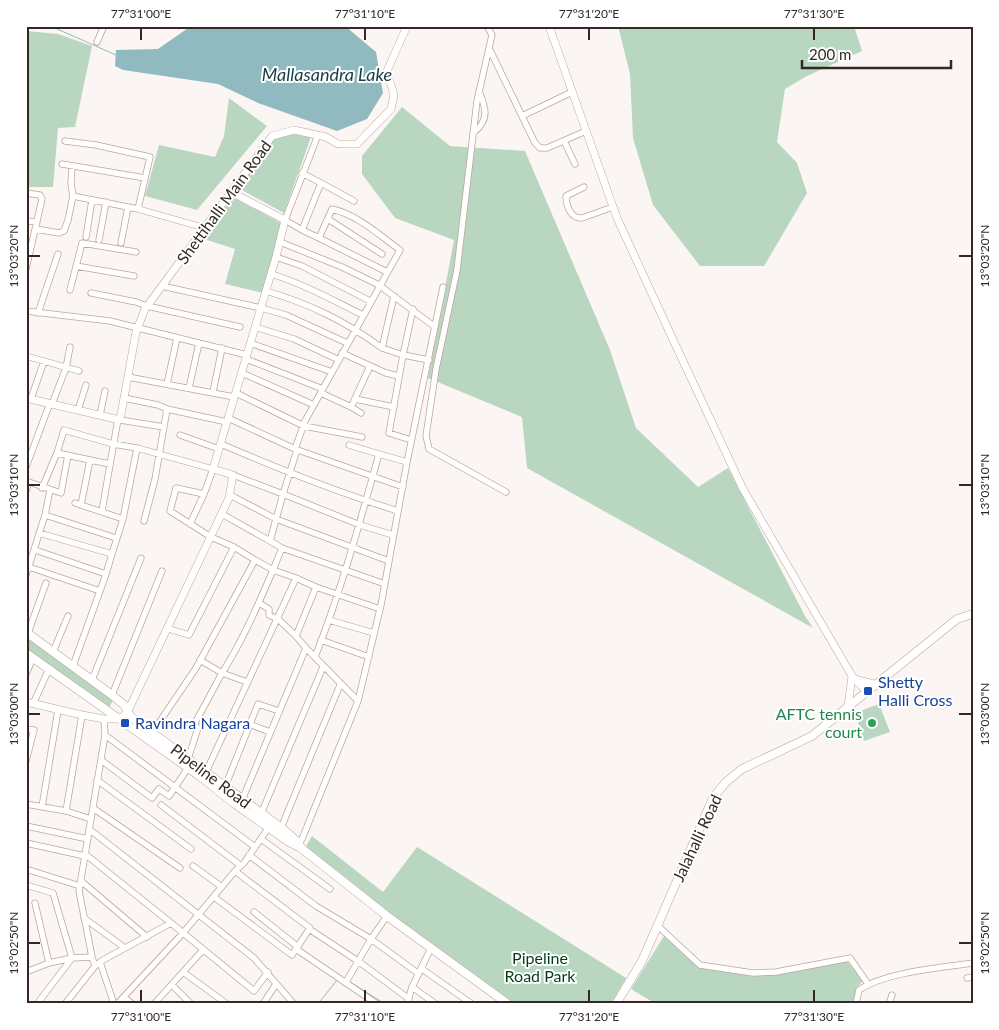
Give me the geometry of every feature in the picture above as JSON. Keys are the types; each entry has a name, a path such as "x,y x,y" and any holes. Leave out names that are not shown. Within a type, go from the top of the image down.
{"main road":[{"name":"Jalahalli Road","path":"616,1004 642,961 713,798 726,782 742,769 812,736 957,618 973,614"},
{"name":"Pipeline Road","path":"27,633 112,695 124,705 131,717 190,764 201,777 235,804 299,846 387,916 508,1004"},
{"name":"Pipeline Road","path":"30,655 120,719 190,764 206,772 281,828 299,846"},
{"path":"854,678 876,685"}],"street":[{"path":"97,42 104,26"},
{"name":"Shettihalli Main Road","path":"119,420 138,328 147,306 272,136 294,130 318,135 338,144 357,144 391,109 394,95 387,71 391,58 407,26"},
{"path":"488,26 492,36 479,91 457,270 436,369 426,436 429,449 506,492"},
{"path":"549,26 613,207 743,489 854,678 867,692"},
{"path":"490,50 535,143 540,148 547,148 586,131"},
{"path":"473,133 485,117 485,105 479,91"},
{"path":"522,116 572,92"},
{"path":"190,524 213,469 256,327 285,220 318,135"},
{"path":"65,141 96,145 150,157 138,208"},
{"path":"564,141 575,164"},
{"path":"62,164 145,178"},
{"path":"26,221 59,233 64,231 73,196 70,184 72,166"},
{"path":"302,173 354,201"},
{"path":"302,230 321,183"},
{"path":"584,187 566,196 566,203 573,216 582,218 613,207"},
{"path":"231,192 387,272"},
{"path":"26,193 40,195 42,199 26,269"},
{"path":"73,196 138,208 205,228"},
{"path":"86,237 92,200"},
{"path":"99,240 106,202"},
{"path":"121,243 128,207"},
{"path":"270,541 304,426 347,343 400,250 359,220 343,211 332,209 319,238"},
{"path":"328,219 382,254"},
{"path":"280,242 342,267 379,285 435,327"},
{"path":"70,290 82,243 136,252"},
{"path":"38,312 58,254"},
{"path":"276,257 302,266 370,301"},
{"path":"76,266 134,276"},
{"path":"271,274 291,280 363,315"},
{"path":"162,286 286,315 347,343"},
{"path":"299,846 358,701 380,609 411,440 430,360 443,287"},
{"path":"266,291 290,298 356,329 382,348 403,355 430,360"},
{"path":"91,293 240,327"},
{"path":"382,348 394,296"},
{"path":"411,440 389,433 413,309"},
{"path":"26,311 110,321 222,348 322,391 361,413"},
{"path":"256,327 294,338 340,357 399,376"},
{"path":"167,384 177,338"},
{"path":"189,388 198,343"},
{"path":"250,344 332,372"},
{"path":"26,467 66,368 70,346"},
{"path":"213,392 222,348"},
{"path":"26,356 79,372"},
{"path":"44,361 28,399 119,420 164,427"},
{"path":"351,407 370,366"},
{"path":"242,373 314,405"},
{"path":"128,377 235,395 304,426 362,437"},
{"path":"78,410 86,385"},
{"path":"100,415 105,391"},
{"path":"124,398 158,405 167,410 228,420 296,449 403,487"},
{"path":"355,399 394,407"},
{"path":"144,521 160,454 167,410"},
{"path":"102,512 113,444 119,420"},
{"path":"42,488 57,453 64,430 113,444 138,448 233,475 360,524 394,535"},
{"path":"180,435 220,446 289,473 398,511"},
{"path":"349,445 408,462"},
{"path":"73,666 106,574 123,519 138,448"},
{"path":"57,453 110,464"},
{"path":"314,657 346,571 379,454"},
{"path":"26,492 28,482 61,493 68,456"},
{"path":"90,460 78,504 123,519"},
{"path":"49,669 30,703 104,719 120,719 128,713 222,514 230,495 233,475"},
{"path":"204,494 176,488 170,511 211,537 234,547 273,570 337,596 380,609"},
{"path":"26,575 45,515 50,490"},
{"path":"230,495 276,519 353,546 389,561"},
{"path":"222,514 282,548 385,584"},
{"path":"45,515 116,538"},
{"path":"39,533 112,554"},
{"path":"169,629 189,635 234,547"},
{"path":"101,760 152,798 159,789 169,796 190,764 198,728 194,725 259,604 282,548"},
{"path":"35,550 106,574"},
{"path":"92,680 141,558"},
{"path":"152,733 200,660 255,560"},
{"path":"28,567 100,591"},
{"path":"112,695 162,571"},
{"path":"206,772 296,578"},
{"path":"27,633 46,583"},
{"path":"296,636 316,587"},
{"path":"259,604 269,609 270,614 296,636 323,667 358,701"},
{"path":"53,652 68,616"},
{"path":"329,620 374,634"},
{"path":"321,640 369,657"},
{"path":"242,800 306,648"},
{"path":"26,674 30,655"},
{"path":"200,660 222,673 247,682"},
{"path":"261,814 323,667"},
{"path":"848,707 854,678"},
{"path":"281,828 340,684"},
{"path":"225,787 258,704 279,712"},
{"path":"42,807 58,710"},
{"path":"66,811 82,715"},
{"path":"95,966 79,891 105,735 104,719"},
{"path":"249,724 270,732"},
{"path":"26,729 34,730 26,761"},
{"path":"105,735 255,847"},
{"path":"97,780 191,850"},
{"path":"26,804 66,811 91,818"},
{"path":"161,805 240,865"},
{"path":"93,808 180,868"},
{"path":"26,826 88,839"},
{"path":"100,962 116,1004 214,897 249,855 269,827"},
{"path":"89,829 247,952 268,972 294,1004"},
{"path":"261,838 330,889"},
{"path":"26,843 85,855 171,922 254,991 268,972"},
{"path":"249,855 316,906 472,1004"},
{"path":"194,866 222,887"},
{"path":"26,869 80,883 147,937"},
{"path":"235,871 309,929 358,961 408,1001 412,987 431,948"},
{"path":"26,885 53,893 72,958"},
{"path":"214,897 292,955 309,929"},
{"path":"35,903 49,963"},
{"path":"254,912 297,948 377,1004"},
{"path":"341,979 358,961 387,916"},
{"path":"84,918 125,948"},
{"path":"66,1004 100,962 171,922"},
{"path":"658,926 700,965 753,973 776,972 850,958 868,984"},
{"path":"157,1003 203,950"},
{"path":"26,972 49,963 72,958 92,958"},
{"path":"37,1004 72,958"},
{"path":"856,1004 859,990 868,984 886,977 973,963"},
{"path":"183,972 227,1004"},
{"path":"263,1004 276,984"},
{"path":"172,985 191,1004"},
{"path":"412,987 436,1004"},
{"path":"890,1004 892,995"},
{"path":"124,996 132,1004"}],"green space":[{"path":"618,26 854,26 862,51 807,76 785,89 777,142 797,163 807,193 764,266 700,266 653,205 633,138 630,74"},
{"path":"26,31 58,34 92,46 75,127 58,128 53,187 26,187"},
{"path":"229,98 267,126 197,210 145,196 159,145 215,157 224,136"},
{"path":"402,107 450,146 525,151 610,350 636,428 698,487 728,468 813,628 527,468 522,417 428,378 454,240 395,218 362,174 362,156"},
{"path":"293,134 311,137 284,213 238,188 273,138"},
{"path":"232,197 281,223 263,293 225,284 235,249 201,238"},
{"path":"26,634 114,698 108,710 26,650"},
{"name":"AFTC tennis court","path":"879,704 890,732 864,741 855,713"},
{"name":"Pipeline Road Park","path":"312,836 383,892 417,847 626,978 611,1004 510,1004 388,916 305,848"},
{"path":"664,936 698,967 754,975 773,975 847,961 863,981 856,988 853,1004 656,1004 631,989"}],"water":[{"name":"Mallasandra Lake","path":"191,26 345,26 376,52 383,93 367,119 337,131 258,103 218,84 123,70 115,66 116,50 158,49"}],"waterway":[{"path":"55,26 55,28 116,55"},
{"path":"318,1004 337,980"},
{"path":"350,982 385,1004"}],"place":[{"name":"Shetty Halli Cross","path":"868,691"},
{"name":"Ravindra Nagara","path":"125,723"},
{"name":"AFTC tennis court","path":"872,723"}]}
